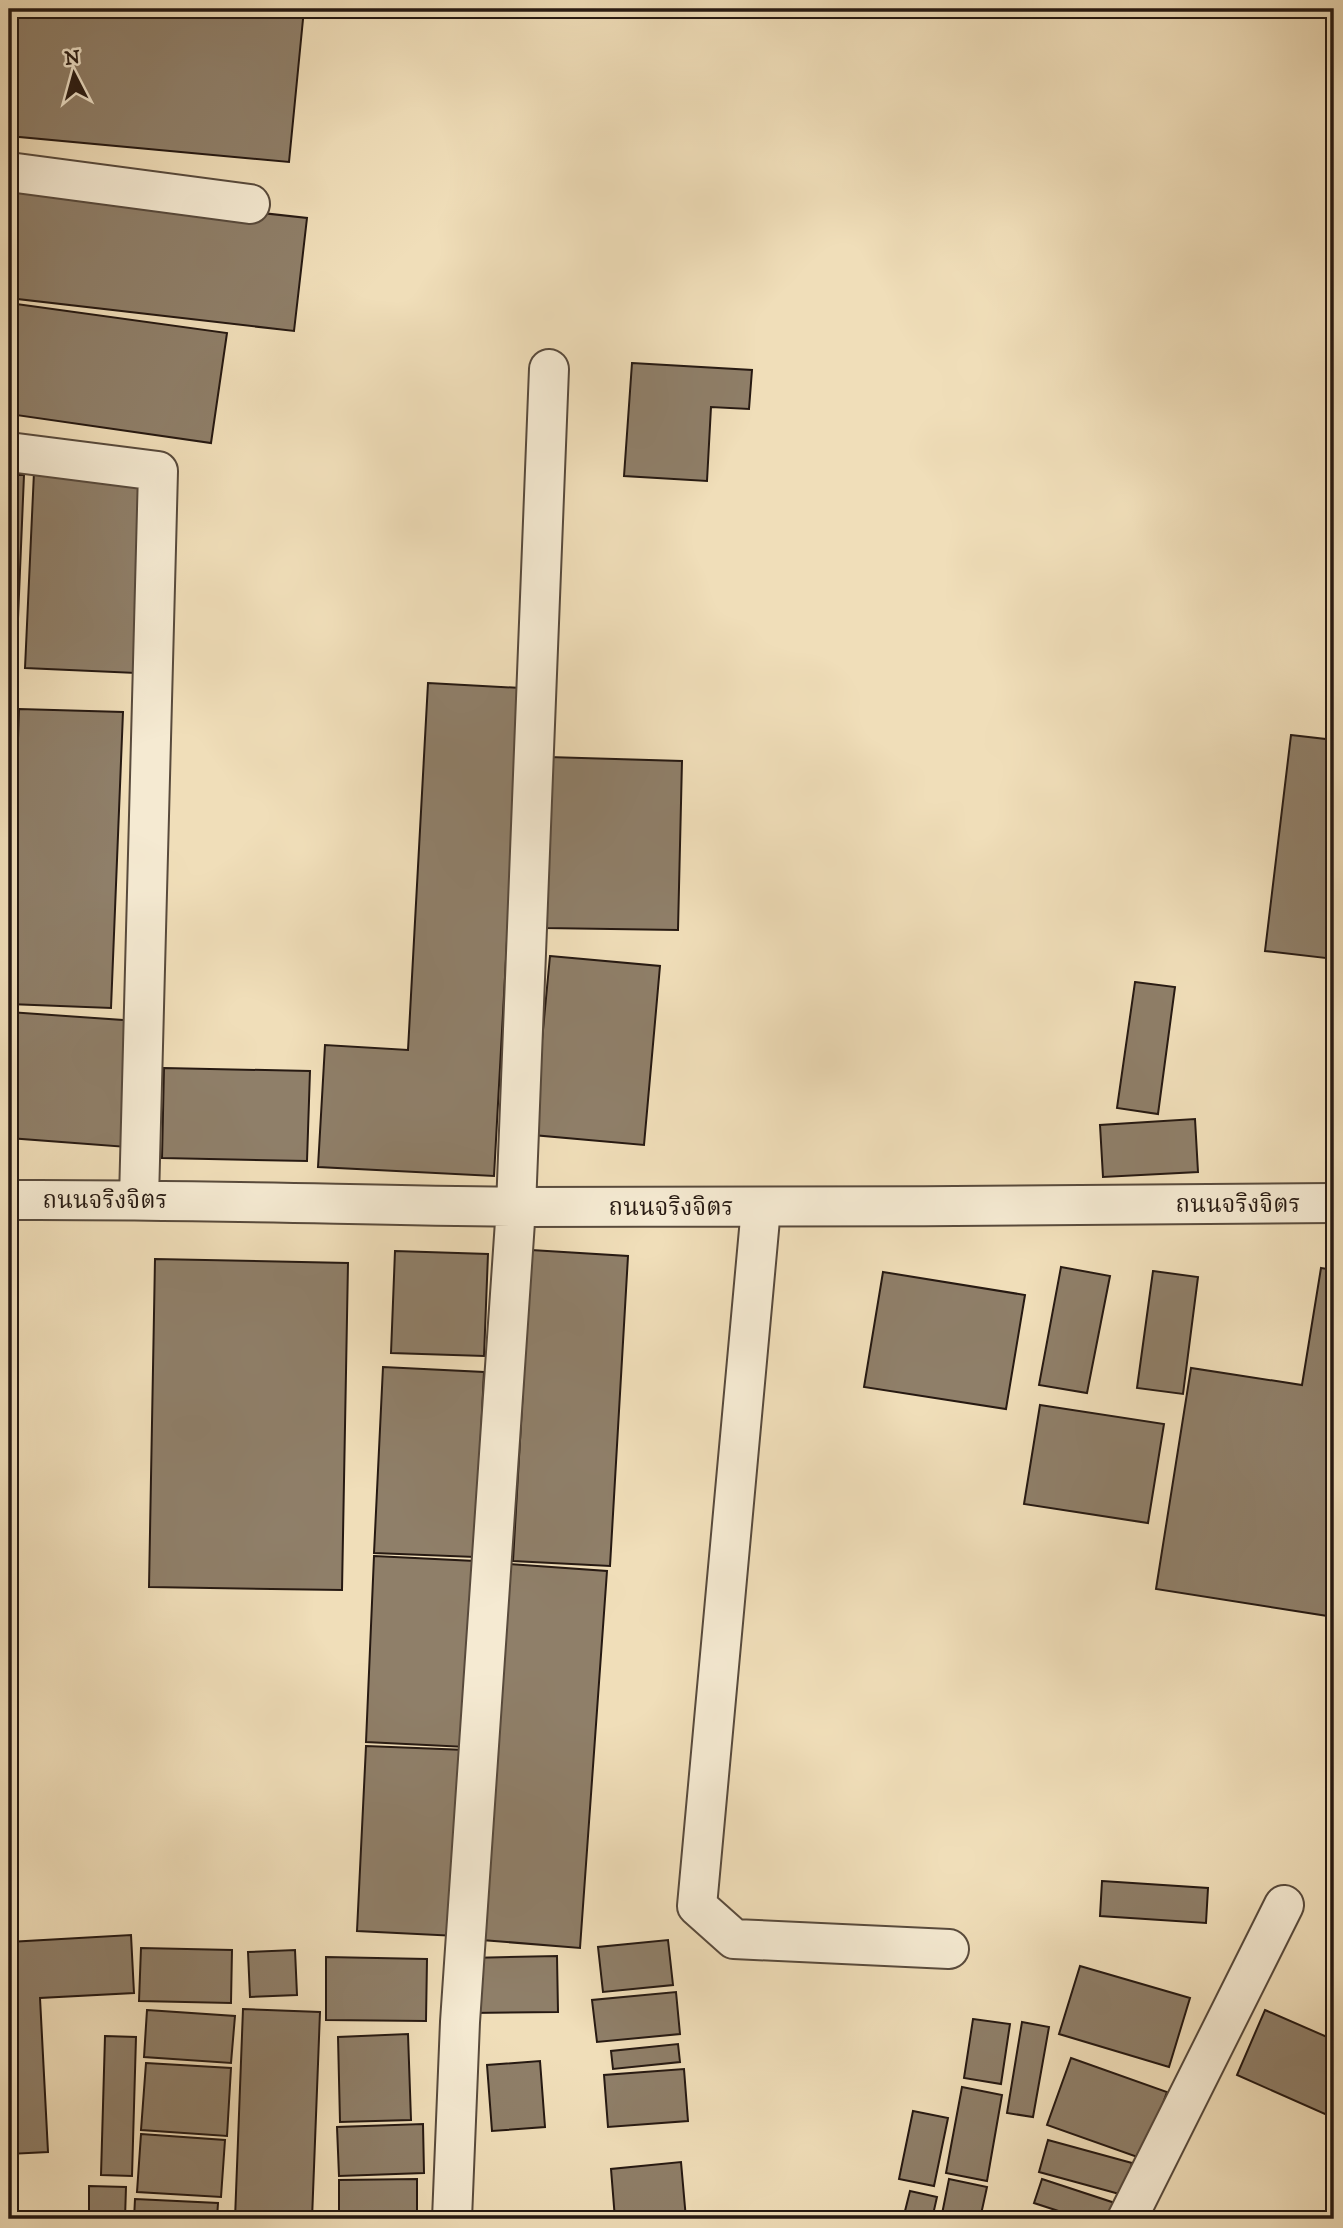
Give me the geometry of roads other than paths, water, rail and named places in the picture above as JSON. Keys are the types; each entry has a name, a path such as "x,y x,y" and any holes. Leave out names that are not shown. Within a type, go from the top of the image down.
{"street":[{"path":"9,172 250,204"},
{"path":"452,2219 461,2009 516,1207 549,369"},
{"path":"9,452 158,471 139,1199"},
{"name":"ถนนจริงจิตร","path":"9,1200 139,1199 516,1207 761,1208 1334,1203"},
{"path":"761,1208 697,1906 734,1939 949,1949"},
{"path":"1127,2219 1284,1905"}]}
